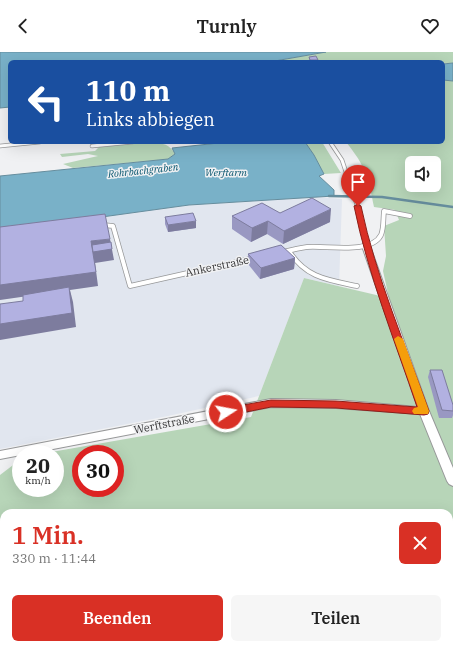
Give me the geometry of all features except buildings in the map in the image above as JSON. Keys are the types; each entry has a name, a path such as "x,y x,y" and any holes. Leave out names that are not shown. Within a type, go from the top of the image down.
{"street":[{"path":"366,246 424,411 453,481"},
{"name":"Werftstraße","path":"0,455 271,403 336,404 424,411"}],"lane":[{"path":"0,146 20,144"},
{"path":"92,146 112,144"},
{"path":"331,144 342,160 358,206 366,246"},
{"path":"275,254 308,247 332,248 366,246 374,243 380,238 384,211 410,216"},
{"name":"Ankerstraße","path":"96,226 113,226 130,286 261,256"},
{"path":"288,251 300,266 310,274 328,280 357,286"}],"shaded area":[{"path":"320,197 342,199 339,286 304,278 259,396 168,416 20,445 12,445 12,447 0,449 0,231 189,205"}],"green space":[{"path":"326,52 453,52 453,63 445,63 445,60 280,60"},
{"path":"445,80 453,81 453,509 0,509 0,475 12,466 12,497 64,497 64,450 72,448 72,497 124,497 124,445 91,445 251,417 304,278 389,298 383,271 386,256 384,226 399,220 395,210 374,207 370,187 362,165 348,144 445,144"},
{"path":"134,144 162,144 169,147 175,154 168,159 73,168 63,164 98,156 88,154 62,157 60,154 95,151 99,147"},
{"path":"306,144 323,144 341,173 324,174"}],"water":[{"path":"0,52 326,52 280,60 8,60 8,107 0,108"},
{"path":"453,63 453,81 445,80 445,64"},
{"name":"Werftarm","path":"209,144 306,144 324,174 319,176 334,190 334,196 189,205 0,231 0,176 168,159 175,154 172,148"}],"waterway":[{"name":"Rohrbachgraben","path":"329,196 382,197 453,207"}],"slow traffic":[{"path":"398,339 424,411 417,411"}],"route":[{"path":"226,412 271,403 336,404 424,411 374,271 366,246 358,206"}]}
